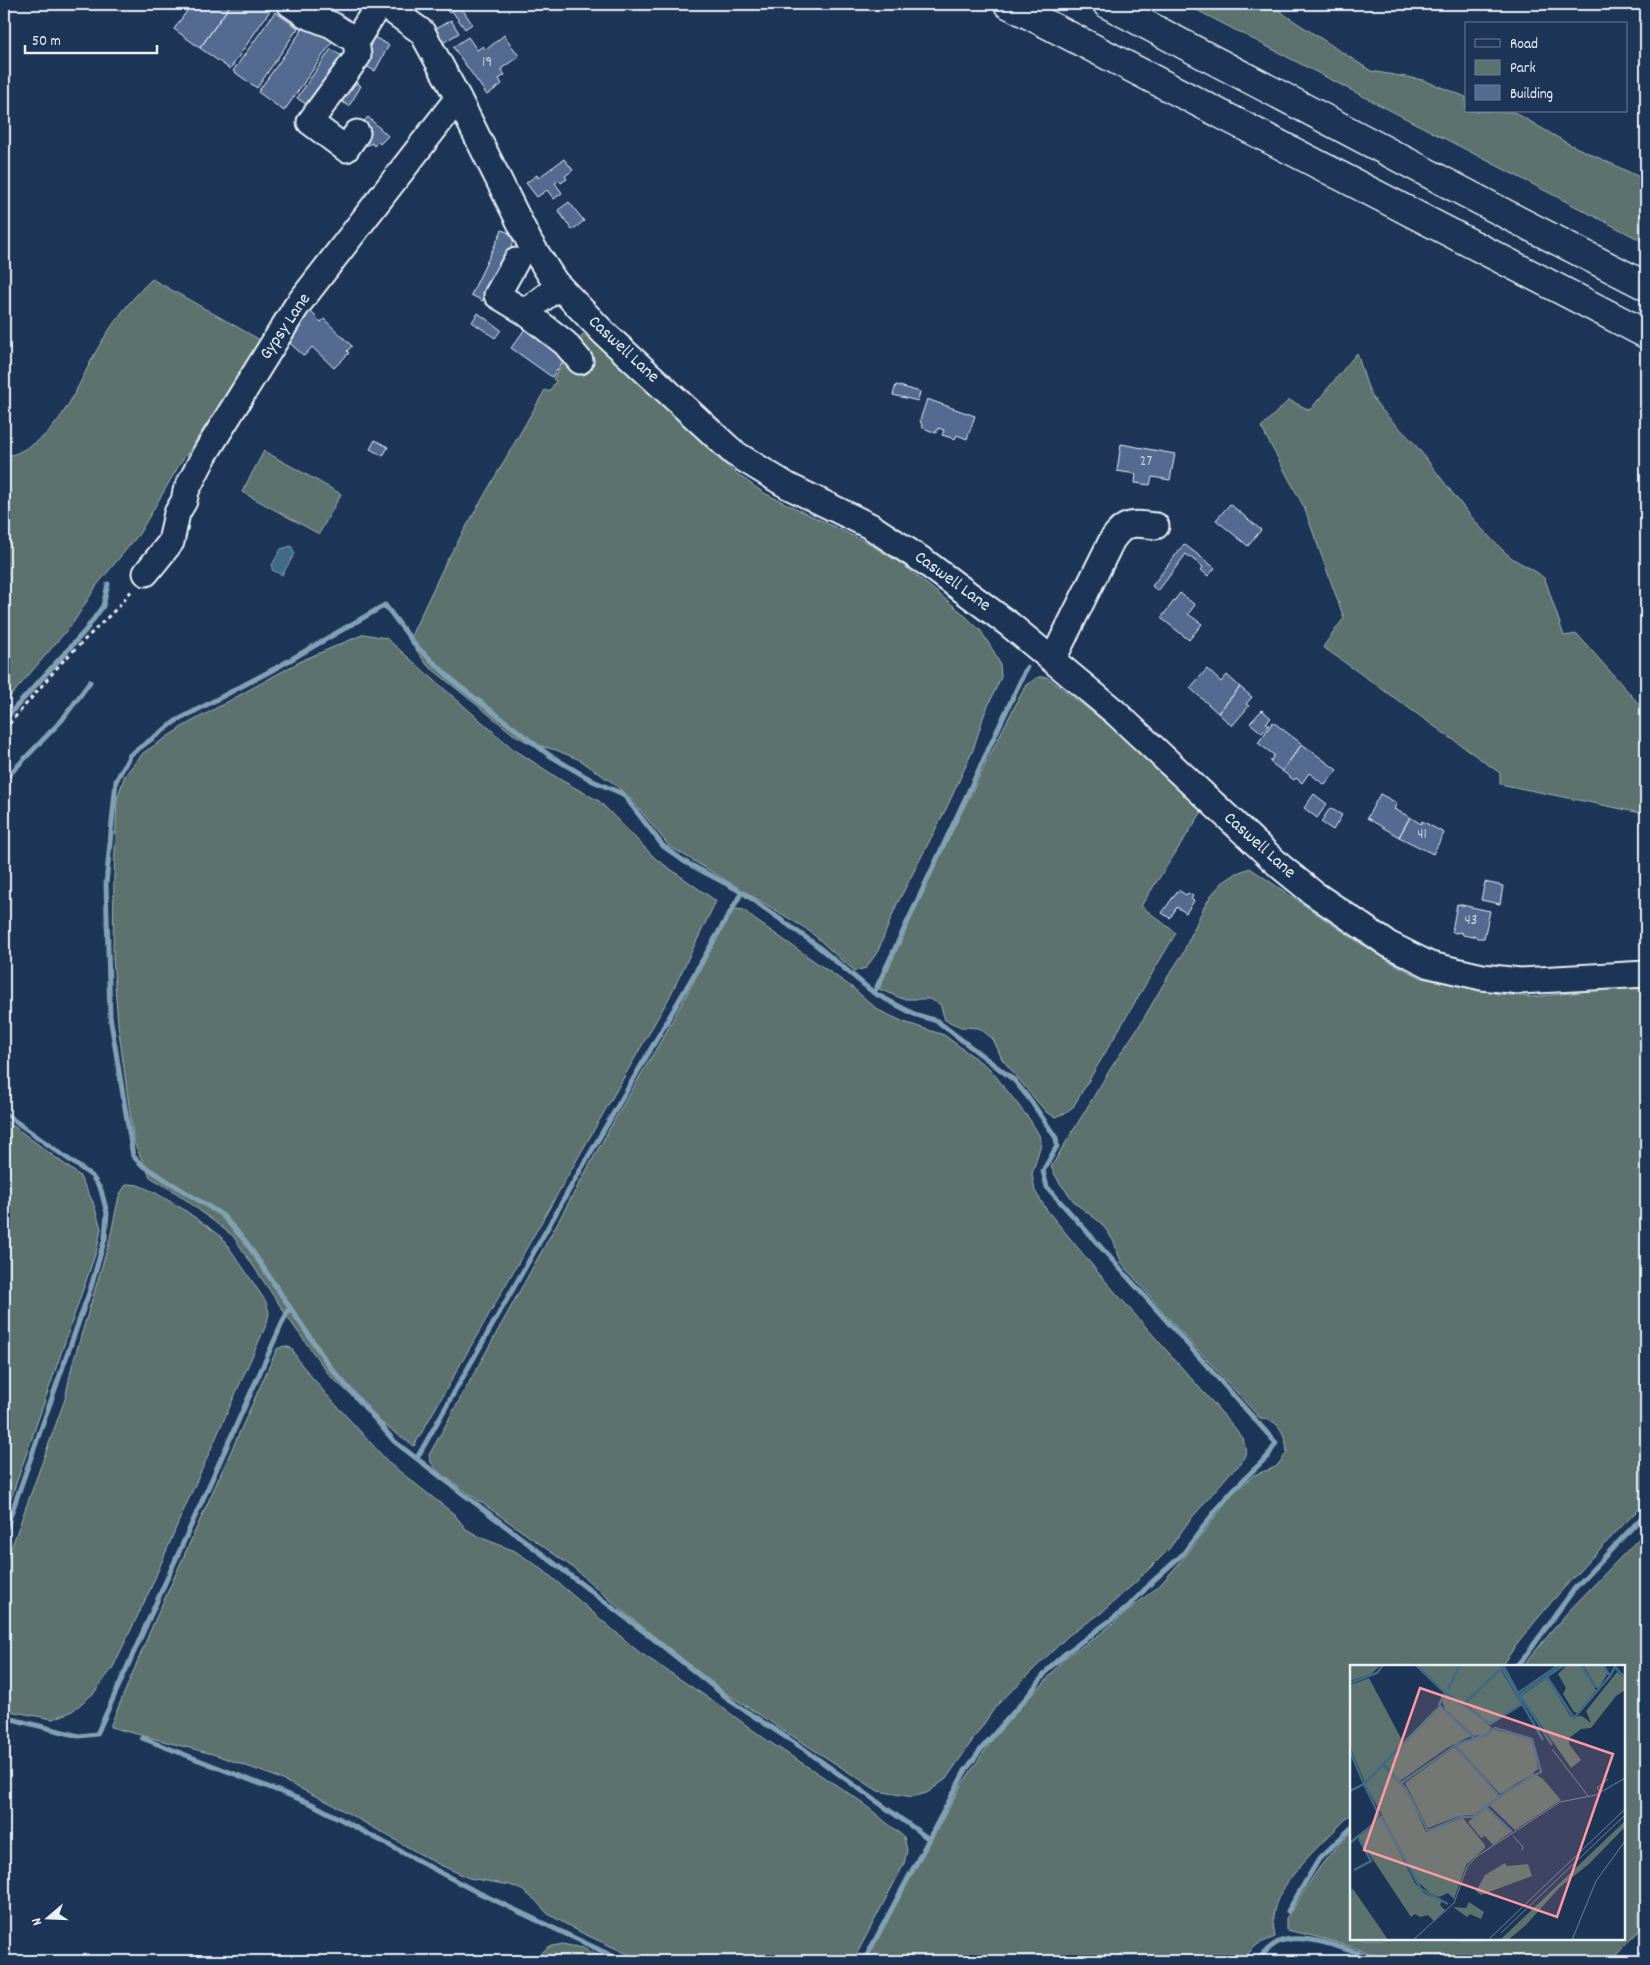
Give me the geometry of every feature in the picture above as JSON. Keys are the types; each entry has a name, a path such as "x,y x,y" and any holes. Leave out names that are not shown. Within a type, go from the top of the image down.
{"highway":[{"path":"1008,4 1646,334"},
{"path":"1107,4 1646,286"}],"street":[{"path":"290,4 306,15 332,25 356,41"},
{"path":"357,133 346,149 318,138 310,122 358,56 356,41 379,4"},
{"name":"Caswell Lane","path":"384,4 422,32 458,98 530,243 542,264 559,286 604,333 734,453 788,486 870,526 925,562 1052,659 1114,712 1281,867 1313,893 1376,936 1405,953 1430,965 1447,970 1482,977 1520,981 1646,974"},
{"name":"Gypsy Lane","path":"146,573 171,542 177,513 205,454 296,307 458,98"},
{"path":"516,261 497,295 525,312 565,343 580,361"},
{"path":"525,312 559,286"},
{"path":"1052,659 1112,540 1120,528 1129,524 1156,526"}],"path":[{"path":"4,730 62,662 117,608 146,573"}],"green space":[{"path":"1185,4 1271,4 1371,71 1423,80 1465,97 1465,112 1514,112 1567,143 1646,180 1646,243"},
{"path":"152,279 262,341 178,467 139,534 97,585 73,623 4,704 4,455 12,455 25,449 52,428 71,399 109,330 132,300"},
{"path":"583,334 616,360 730,469 764,493 866,542 902,564 960,611 981,631 1000,664 1001,677 984,715 973,750 947,807 896,906 878,951 866,968 855,971 805,928 669,846 632,800 613,783 580,760 556,750 529,743 513,734 427,665 409,640 446,562 545,390 549,392 556,381 553,379"},
{"path":"1357,353 1365,380 1376,403 1413,442 1481,528 1511,557 1545,579 1564,636 1577,634 1646,712 1646,814 1500,784 1500,773 1323,647 1344,618 1304,507 1261,427 1289,400 1310,410"},
{"path":"264,451 341,494 319,534 242,492"},
{"path":"364,634 386,638 512,748 561,780 599,801 656,859 716,901 669,998 414,1446 383,1424 330,1376 233,1236 178,1194 150,1177 134,1143 118,1024 113,958 117,799 125,775 143,753 182,727 303,660"},
{"path":"1038,677 1047,677 1139,749 1203,810 1141,906 1176,933 1073,1107 1055,1117 1046,1112 1002,1059 993,1039 979,1028 961,1027 945,1020 940,1004 929,999 903,999 879,989 943,850 1002,731 1026,685"},
{"path":"1250,868 1358,942 1397,966 1422,978 1499,994 1532,997 1646,985 1646,1502 1570,1581 1534,1622 1502,1665 1350,1665 1350,1815 1316,1848 1282,1890 1273,1918 1275,1937 1258,1944 1240,1961 865,1961 962,1784 995,1736 1044,1683 1063,1659 1096,1637 1161,1584 1188,1553 1232,1494 1254,1475 1276,1467 1287,1453 1285,1440 1277,1425 1267,1419 1260,1418 1164,1313 1121,1262 1114,1242 1107,1231 1100,1222 1076,1204 1059,1182 1051,1167 1182,955 1212,894 1222,883 1237,873"},
{"path":"736,909 744,910 853,988 878,1010 904,1022 944,1035 990,1069 1030,1120 1039,1135 1041,1144 1032,1174 1035,1191 1046,1209 1101,1276 1235,1428 1243,1438 1246,1452 1241,1464 1230,1473 1189,1521 1169,1549 1100,1614 1069,1635 996,1706 946,1779 927,1793 912,1797 878,1791 724,1692 625,1613 575,1569 437,1471 429,1455 616,1117 666,1032 732,911"},
{"path":"4,1119 79,1175 93,1202 101,1228 97,1249 8,1507 4,1504"},
{"path":"129,1184 138,1185 154,1192 183,1209 221,1236 266,1302 269,1312 267,1323 150,1590 112,1669 94,1693 71,1712 53,1719 4,1710 4,1568 65,1399 72,1366 109,1243 119,1196 125,1186"},
{"path":"284,1346 291,1348 301,1364 326,1394 390,1464 454,1514 466,1529 482,1538 515,1551 542,1569 639,1652 716,1703 768,1741 859,1800 904,1837 907,1850 904,1864 853,1961 643,1961 580,1932 548,1914 522,1890 510,1885 469,1878 436,1863 328,1802 274,1776 216,1755 110,1727 151,1629 277,1349"},
{"path":"1646,1531 1646,1924 1609,1961 1391,1961 1339,1943 1286,1930 1286,1918 1315,1874 1350,1833 1350,1940 1625,1940 1625,1665 1524,1665 1567,1613"},
{"path":"562,1944 583,1948 609,1961 533,1961 548,1947"}],"water":[{"path":"291,546 295,553 282,575 272,570 272,565 281,549"}],"building":[{"path":"192,4 231,4 200,48 174,29"},
{"path":"231,4 264,4 271,9 230,69 200,48"},
{"path":"392,4 413,4 419,8 413,19"},
{"path":"438,4 459,4 472,24 465,29 452,11 449,13"},
{"path":"275,12 298,28 257,88 233,71"},
{"path":"451,20 459,33 438,46 430,32"},
{"path":"307,23 333,41 284,111 258,92"},
{"path":"504,35 519,56 501,69 505,75 499,79 502,84 487,95 453,47 468,37 477,50 483,46 486,50"},
{"path":"374,37 389,45 375,71 360,63"},
{"path":"331,49 348,60 313,109 297,98"},
{"path":"352,80 361,86 349,106 339,100"},
{"path":"368,117 388,136 380,144 378,142 374,146 372,143 366,146 360,140 360,125"},
{"path":"564,159 573,170 565,176 567,179 561,183 559,180 555,183 562,193 554,199 547,190 537,197 526,183 537,175 538,178"},
{"path":"569,202 584,221 572,230 558,210"},
{"path":"502,230 516,236 496,279 494,278 483,301 471,295"},
{"path":"309,310 321,322 324,319 352,346 347,351 349,353 334,368 312,347 304,356 283,337"},
{"path":"478,313 501,330 495,338 472,322"},
{"path":"528,325 568,354 552,377 511,348"},
{"path":"896,385 920,392 918,401 893,395"},
{"path":"927,399 975,416 967,439 957,435 955,439 942,435 944,430 938,428 936,433 923,428 920,420"},
{"path":"375,440 388,447 383,456 370,449"},
{"path":"1121,444 1175,454 1170,480 1152,477 1150,485 1135,483 1136,474 1117,471"},
{"path":"1230,504 1261,530 1248,546 1216,520"},
{"path":"1184,544 1215,568 1208,576 1201,570 1203,567 1186,554 1158,591 1152,586"},
{"path":"1180,593 1195,605 1188,614 1202,624 1189,640 1161,618"},
{"path":"1207,669 1221,682 1227,675 1240,687 1218,713 1190,688"},
{"path":"1240,687 1252,697 1246,704 1249,706 1232,726 1218,713"},
{"path":"1262,710 1271,718 1266,723 1269,725 1262,733 1250,723"},
{"path":"1273,722 1302,744 1282,771 1270,762 1274,755 1258,743"},
{"path":"1302,744 1337,770 1325,785 1309,773 1302,783 1296,778 1294,780 1282,771"},
{"path":"1314,794 1327,804 1317,818 1304,808"},
{"path":"1380,794 1397,803 1394,809 1410,817 1399,837 1367,818"},
{"path":"1330,808 1342,815 1333,830 1321,822"},
{"path":"1410,817 1421,824 1422,821 1444,833 1433,854 1399,837"},
{"path":"1485,882 1503,886 1500,904 1481,900"},
{"path":"1178,890 1186,895 1188,893 1193,896 1191,899 1194,901 1186,913 1177,907 1170,918 1162,913"},
{"path":"1457,904 1490,911 1484,938 1477,938 1474,935 1473,937 1463,935 1461,932 1455,933 1452,931"}],"waterway":[{"path":"4,720 85,631 103,606 108,584"},
{"path":"864,1961 965,1771 982,1748 1027,1697 1050,1667 1126,1609 1183,1554 1219,1506 1268,1456 1276,1443 1047,1187 1043,1171 1057,1146 1056,1138 1014,1080 937,1021 914,1014 874,993 815,944 742,892 685,862 663,846 623,794 593,781 549,755 459,686 416,646 385,605 276,668 176,721 130,755 116,781 106,884 110,1016 133,1156 142,1165 222,1215 246,1242 330,1367 395,1442 655,1640 735,1704 804,1749 929,1839"},
{"path":"874,993 1027,667"},
{"path":"4,780 62,720 90,682"},
{"path":"417,1458 577,1176 742,892"},
{"path":"4,1113 92,1176 101,1190 107,1213 105,1238 91,1287 4,1534"},
{"path":"4,1717 79,1736 97,1734 289,1308"},
{"path":"1517,1665 1575,1588 1646,1513"},
{"path":"142,1738 312,1804 473,1890 623,1961"},
{"path":"1288,1911 1319,1859 1350,1829"},
{"path":"1257,1961 1269,1948 1277,1943 1296,1939 1307,1939 1332,1945 1380,1961"},
{"path":"1636,1961 1646,1950"}]}
